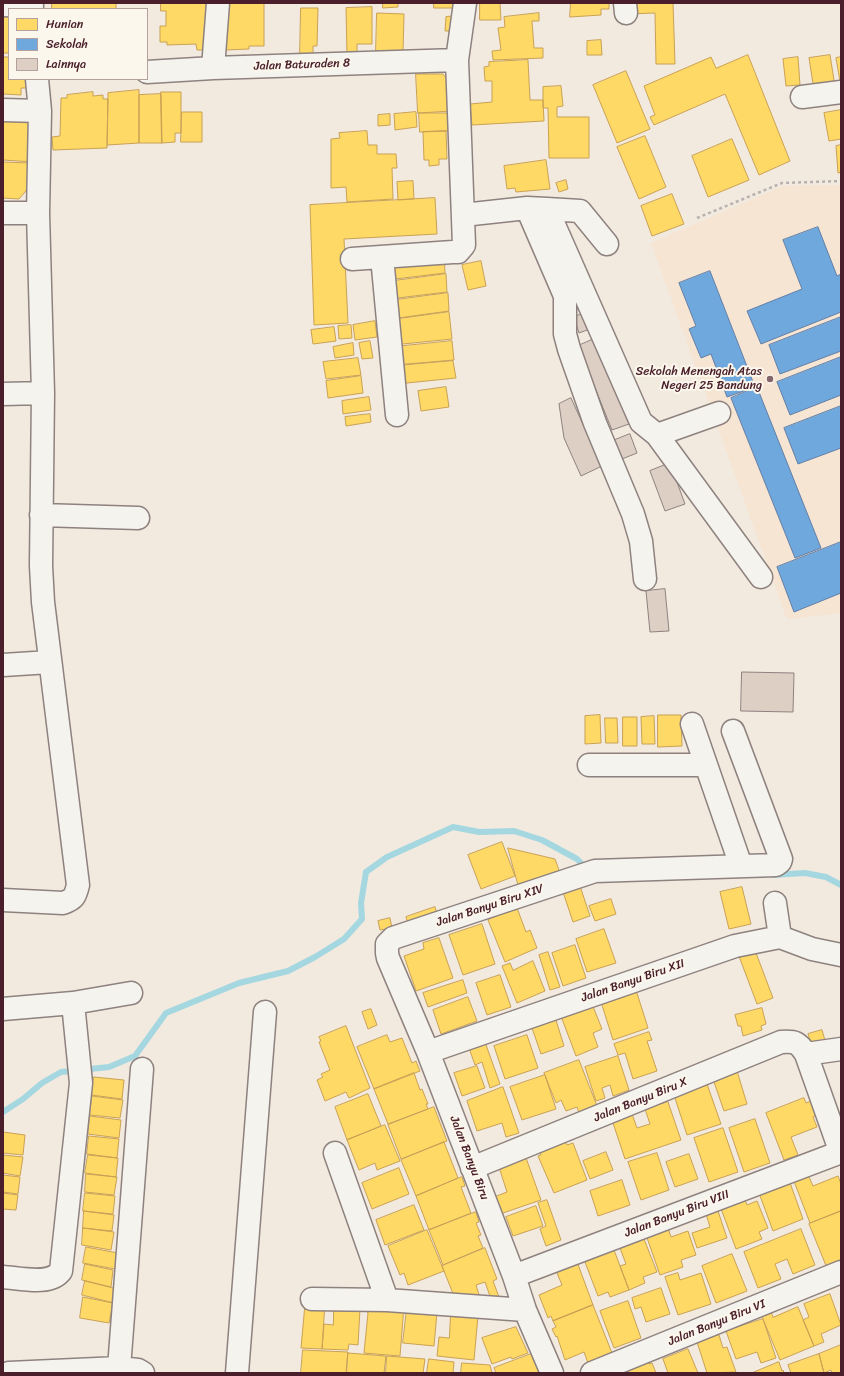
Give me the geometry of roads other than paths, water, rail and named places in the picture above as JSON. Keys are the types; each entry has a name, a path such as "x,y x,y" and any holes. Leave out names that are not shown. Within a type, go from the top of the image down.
{"street":[{"path":"213,68 218,3"},
{"path":"352,259 458,252 464,245 457,60 465,3"},
{"path":"3,6 32,6"},
{"name":"Jalan Baturaden 8","path":"148,72 213,68 457,60"},
{"path":"3,900 63,904 75,896 78,885 43,602 41,566 43,393 38,213 40,111 38,80"},
{"path":"802,97 841,92"},
{"path":"3,110 40,111"},
{"path":"463,215 537,208 580,211 607,244"},
{"path":"537,208 641,422 657,435 761,577"},
{"path":"537,208 565,296 566,334 569,349 595,423 633,514 641,541 645,579"},
{"path":"3,213 38,213"},
{"path":"382,257 397,415"},
{"path":"3,394 43,393"},
{"path":"657,435 719,413"},
{"path":"41,515 138,518"},
{"path":"3,665 50,662"},
{"path":"692,724 741,866"},
{"name":"Jalan Banyu Biru XIV","path":"388,944 393,938 588,873 776,865 781,859 733,731"},
{"path":"589,765 706,765"},
{"path":"775,903 780,937 812,949 841,955"},
{"name":"Jalan Banyu Biru XII","path":"428,1052 735,946 780,937"},
{"name":"Jalan Banyu Biru","path":"388,944 388,958 428,1052 514,1276 525,1310 552,1373"},
{"path":"3,1009 73,1003 131,993"},
{"path":"3,1277 44,1280 57,1276 61,1271 81,1084 73,1003"},
{"path":"237,1373 265,1012"},
{"name":"Jalan Banyu Biru X","path":"472,1168 781,1042 793,1042 800,1046 806,1054"},
{"path":"841,1049 806,1054 841,1152"},
{"path":"119,1368 142,1069"},
{"name":"Jalan Banyu Biru VIII","path":"514,1276 841,1152"},
{"path":"335,1153 387,1300"},
{"name":"Jalan Banyu Biru VI","path":"592,1373 841,1272"},
{"path":"312,1299 387,1300 525,1310"},
{"path":"9,1373 119,1368 138,1370 143,1373"}],"waterway":[{"path":"3,1112 23,1099 42,1083 61,1072 109,1067 135,1056 166,1013 239,983 288,971 315,957 344,939 362,919 361,903 366,872 387,857 453,827 479,832 514,831 542,840 577,859 587,869"},
{"path":"773,875 805,873 826,877 841,885"}],"place":[{"name":"Sekolah Menengah Atas Negeri 25 Bandung","path":"770,379"}]}
